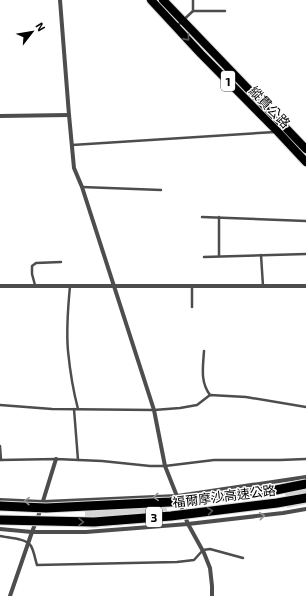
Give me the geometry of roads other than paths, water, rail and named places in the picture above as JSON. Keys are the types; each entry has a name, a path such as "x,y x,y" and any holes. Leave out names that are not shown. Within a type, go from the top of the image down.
{"highway":[{"name":"福爾摩沙高速公路","path":"0,506 46,508 170,502 276,490 306,484"},
{"name":"福爾摩沙高速公路","path":"0,520 94,522 171,516 306,498"}],"main road":[{"name":"縱貫公路","path":"151,0 179,24 306,149"},
{"name":"縱貫公路","path":"163,0 201,54 306,162"}],"street":[{"path":"60,0 74,168 82,187 154,410 165,466 188,524 203,550 210,568 212,596"},
{"path":"0,116 69,115"},
{"path":"0,286 306,286"},
{"path":"10,596 43,502 56,459"},
{"path":"0,500 43,502 177,496 306,477"},
{"path":"0,530 32,532 86,532 188,524 306,509"}],"lane":[{"path":"193,12 194,0"},
{"path":"179,24 193,12 225,11"},
{"path":"72,145 278,132"},
{"path":"82,187 161,190"},
{"path":"202,217 306,221"},
{"path":"219,217 219,256"},
{"path":"204,257 306,254"},
{"path":"261,255 263,286"},
{"path":"36,286 32,274 32,266 36,263 62,262"},
{"path":"70,286 67,328 68,350 73,388 78,409"},
{"path":"192,286 192,307"},
{"path":"204,351 203,376 205,389 210,395"},
{"path":"0,405 52,409 154,410 197,405 210,395 246,397 306,406"},
{"path":"74,409 78,460"},
{"path":"0,446 1,460 56,459 165,466 214,460 306,459"},
{"path":"0,536 22,540 28,543 31,546 37,565 177,562 194,560 203,550 210,549 244,558"}]}
